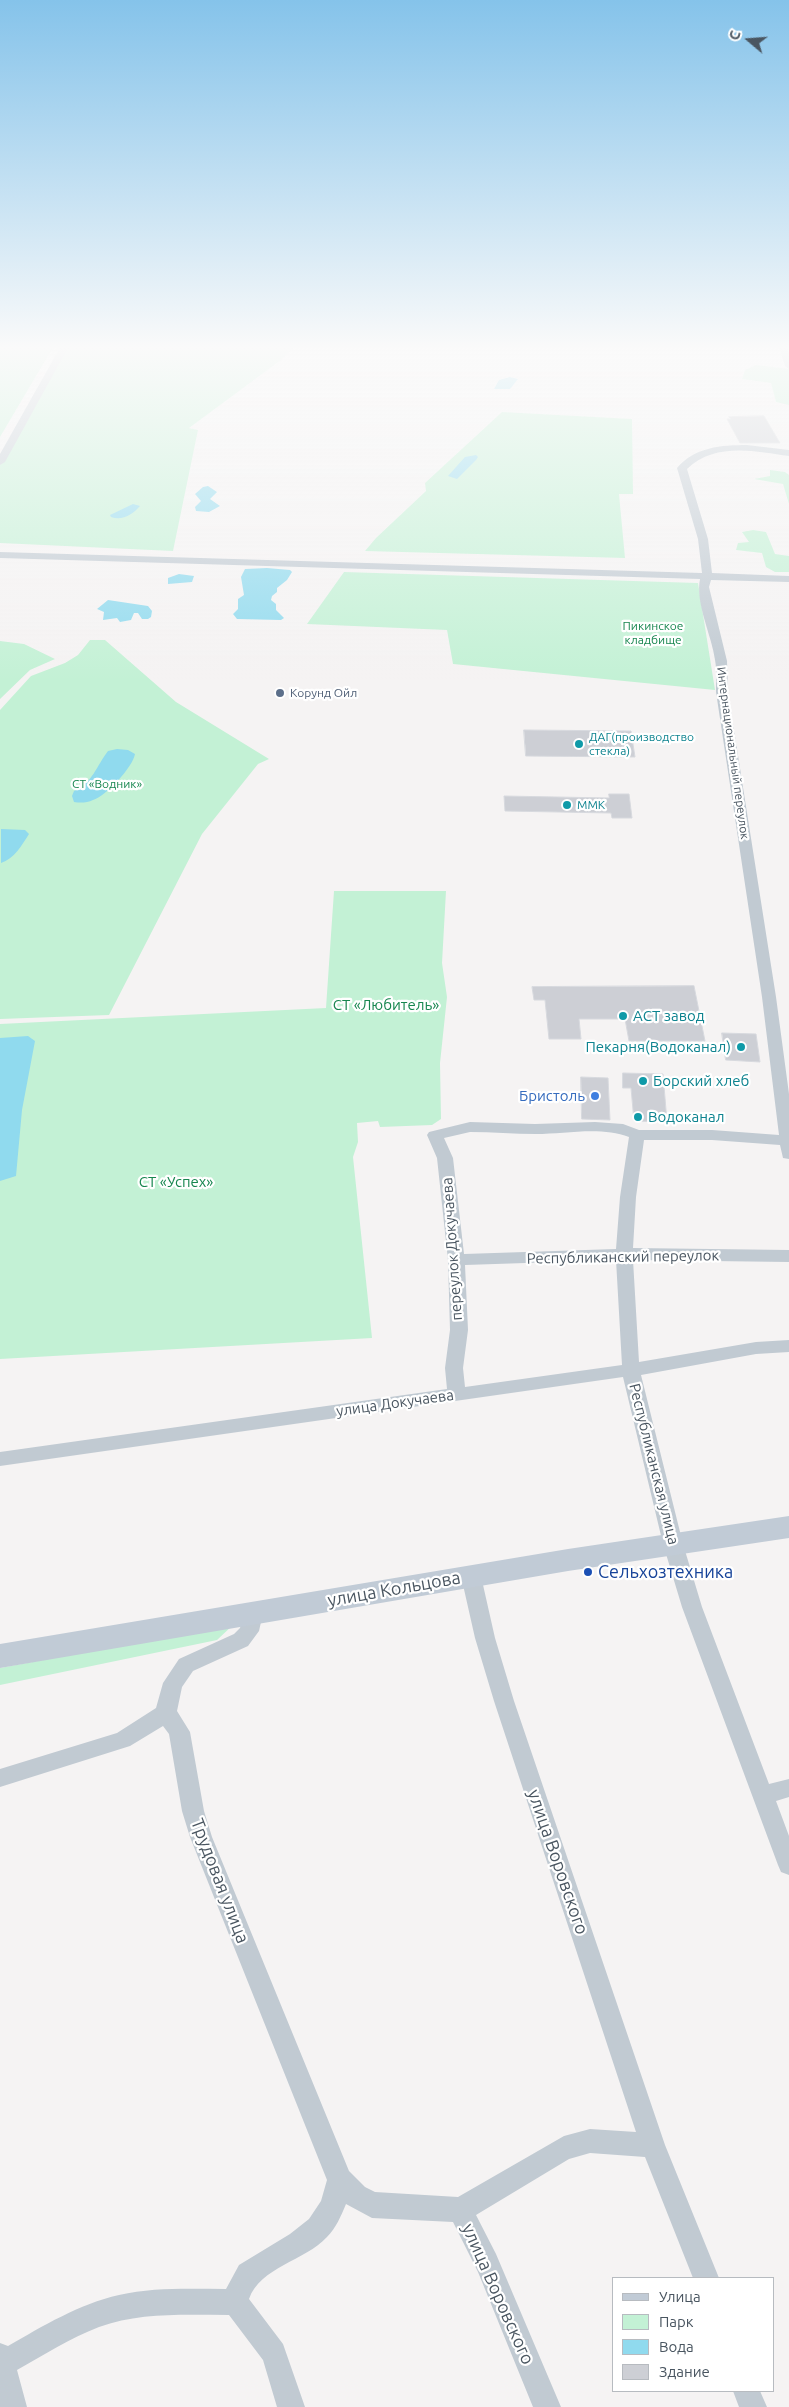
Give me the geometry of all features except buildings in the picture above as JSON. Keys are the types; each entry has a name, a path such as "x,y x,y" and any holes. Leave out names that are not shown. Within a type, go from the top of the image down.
{"main road":[{"name":"улица Кольцова","path":"0,1656 471,1576 789,1527"}],"street":[{"name":"Интернациональный переулок","path":"697,456 682,468 703,539 708,577 704,587 721,661 722,692 769,997 787,1147"},
{"path":"0,555 789,579"},
{"name":"переулок Докучаева","path":"457,1394 454,1368 459,1330 456,1260 445,1158 434,1135 470,1127 505,1127 535,1130 595,1127 623,1129 637,1135"},
{"path":"637,1135 712,1135 787,1147"},
{"name":"Республиканская улица","path":"637,1135 628,1197 624,1254 631,1370 638,1407 673,1544 701,1634 789,1865"},
{"name":"Республиканский переулок","path":"456,1260 624,1254 789,1256"},
{"name":"улица Докучаева","path":"0,1460 631,1370 756,1348 789,1346"},
{"name":"улица Воровского","path":"471,1576 485,1638 504,1701 653,2145 706,2277"},
{"path":"0,1778 123,1740 166,1713 167,1700 180,1671 186,1665 240,1640 249,1631 253,1614"},
{"name":"Трудовая улица","path":"166,1713 179,1732 193,1811 201,1837 340,2180"},
{"path":"762,1794 789,1788"},
{"name":"улица Воровского","path":"547,2407 487,2263 460,2210 564,2148 590,2141 653,2145"},
{"path":"340,2180 356,2196 372,2205 460,2210"},
{"path":"234,2302 245,2278 262,2264 308,2239 327,2219 336,2200 340,2180"},
{"path":"13,2407 1,2360 84,2319 107,2311 152,2303 234,2302"},
{"path":"234,2302 274,2353 290,2407"},
{"path":"748,2392 753,2407"}],"green space":[{"path":"5,456 193,456 173,551 0,543 0,465"},
{"path":"454,456 632,456 633,494 619,494 625,558 365,551 376,538 426,491 425,483"},
{"path":"770,470 785,472 789,475 789,504 783,484 754,479 770,476"},
{"path":"753,530 766,532 775,554 789,556 789,572 775,572 766,567 762,553 736,550 738,543 749,542 742,532"},
{"name":"Пикинское кладбище","path":"344,572 698,583 715,690 453,664 447,630 307,624"},
{"name":"СТ «Водник»","path":"90,640 105,640 176,702 269,759 258,764 202,834 109,1015 0,1019 0,710 31,676 65,663 78,655"},
{"path":"0,641 24,644 55,659 30,670 0,699"},
{"name":"СТ «Успех»","path":"334,891 446,891 442,963 447,997 440,1063 441,1119 432,1125 380,1127 378,1121 357,1123 358,1142 353,1157 372,1338 0,1359 0,1024 326,1008"},
{"path":"233,1625 217,1640 0,1685 0,1668"}],"water":[{"path":"465,457 478,457 457,479 448,476"},
{"path":"208,486 217,492 210,499 220,506 209,512 196,511 195,507 201,501 195,494 203,487"},
{"path":"133,504 140,506 134,512 123,518 111,517 110,515"},
{"path":"245,569 290,570 292,572 287,580 277,588 277,592 272,596 271,600 276,604 276,610 284,618 281,620 237,619 233,614 238,609 238,599 244,595 241,577"},
{"path":"179,574 194,576 192,582 168,584 168,578"},
{"path":"108,600 148,606 152,611 151,617 142,619 138,613 134,613 131,620 120,622 117,618 103,620 104,612 97,609"},
{"path":"117,749 128,750 135,754 124,773 105,793 91,801 74,802 72,796 74,791 90,779 108,751"},
{"path":"1,829 25,830 29,834 14,855 1,863"},
{"path":"28,1036 35,1041 22,1110 16,1176 0,1181 0,1038"}],"place":[{"name":"Корунд Ойл","path":"280,693"},
{"name":"ДАГ(производство стекла)","path":"579,744"},
{"name":"ММК","path":"567,805"},
{"name":"АСТ завод","path":"623,1016"},
{"name":"Пекарня(Водоканал)","path":"741,1047"},
{"name":"Борский хлеб","path":"643,1081"},
{"name":"Бристоль","path":"595,1096"},
{"name":"Водоканал","path":"638,1117"},
{"name":"Сельхозтехника","path":"588,1572"}],"park label":[{"name":"СТ «Любитель»","path":"386,1005"}]}
